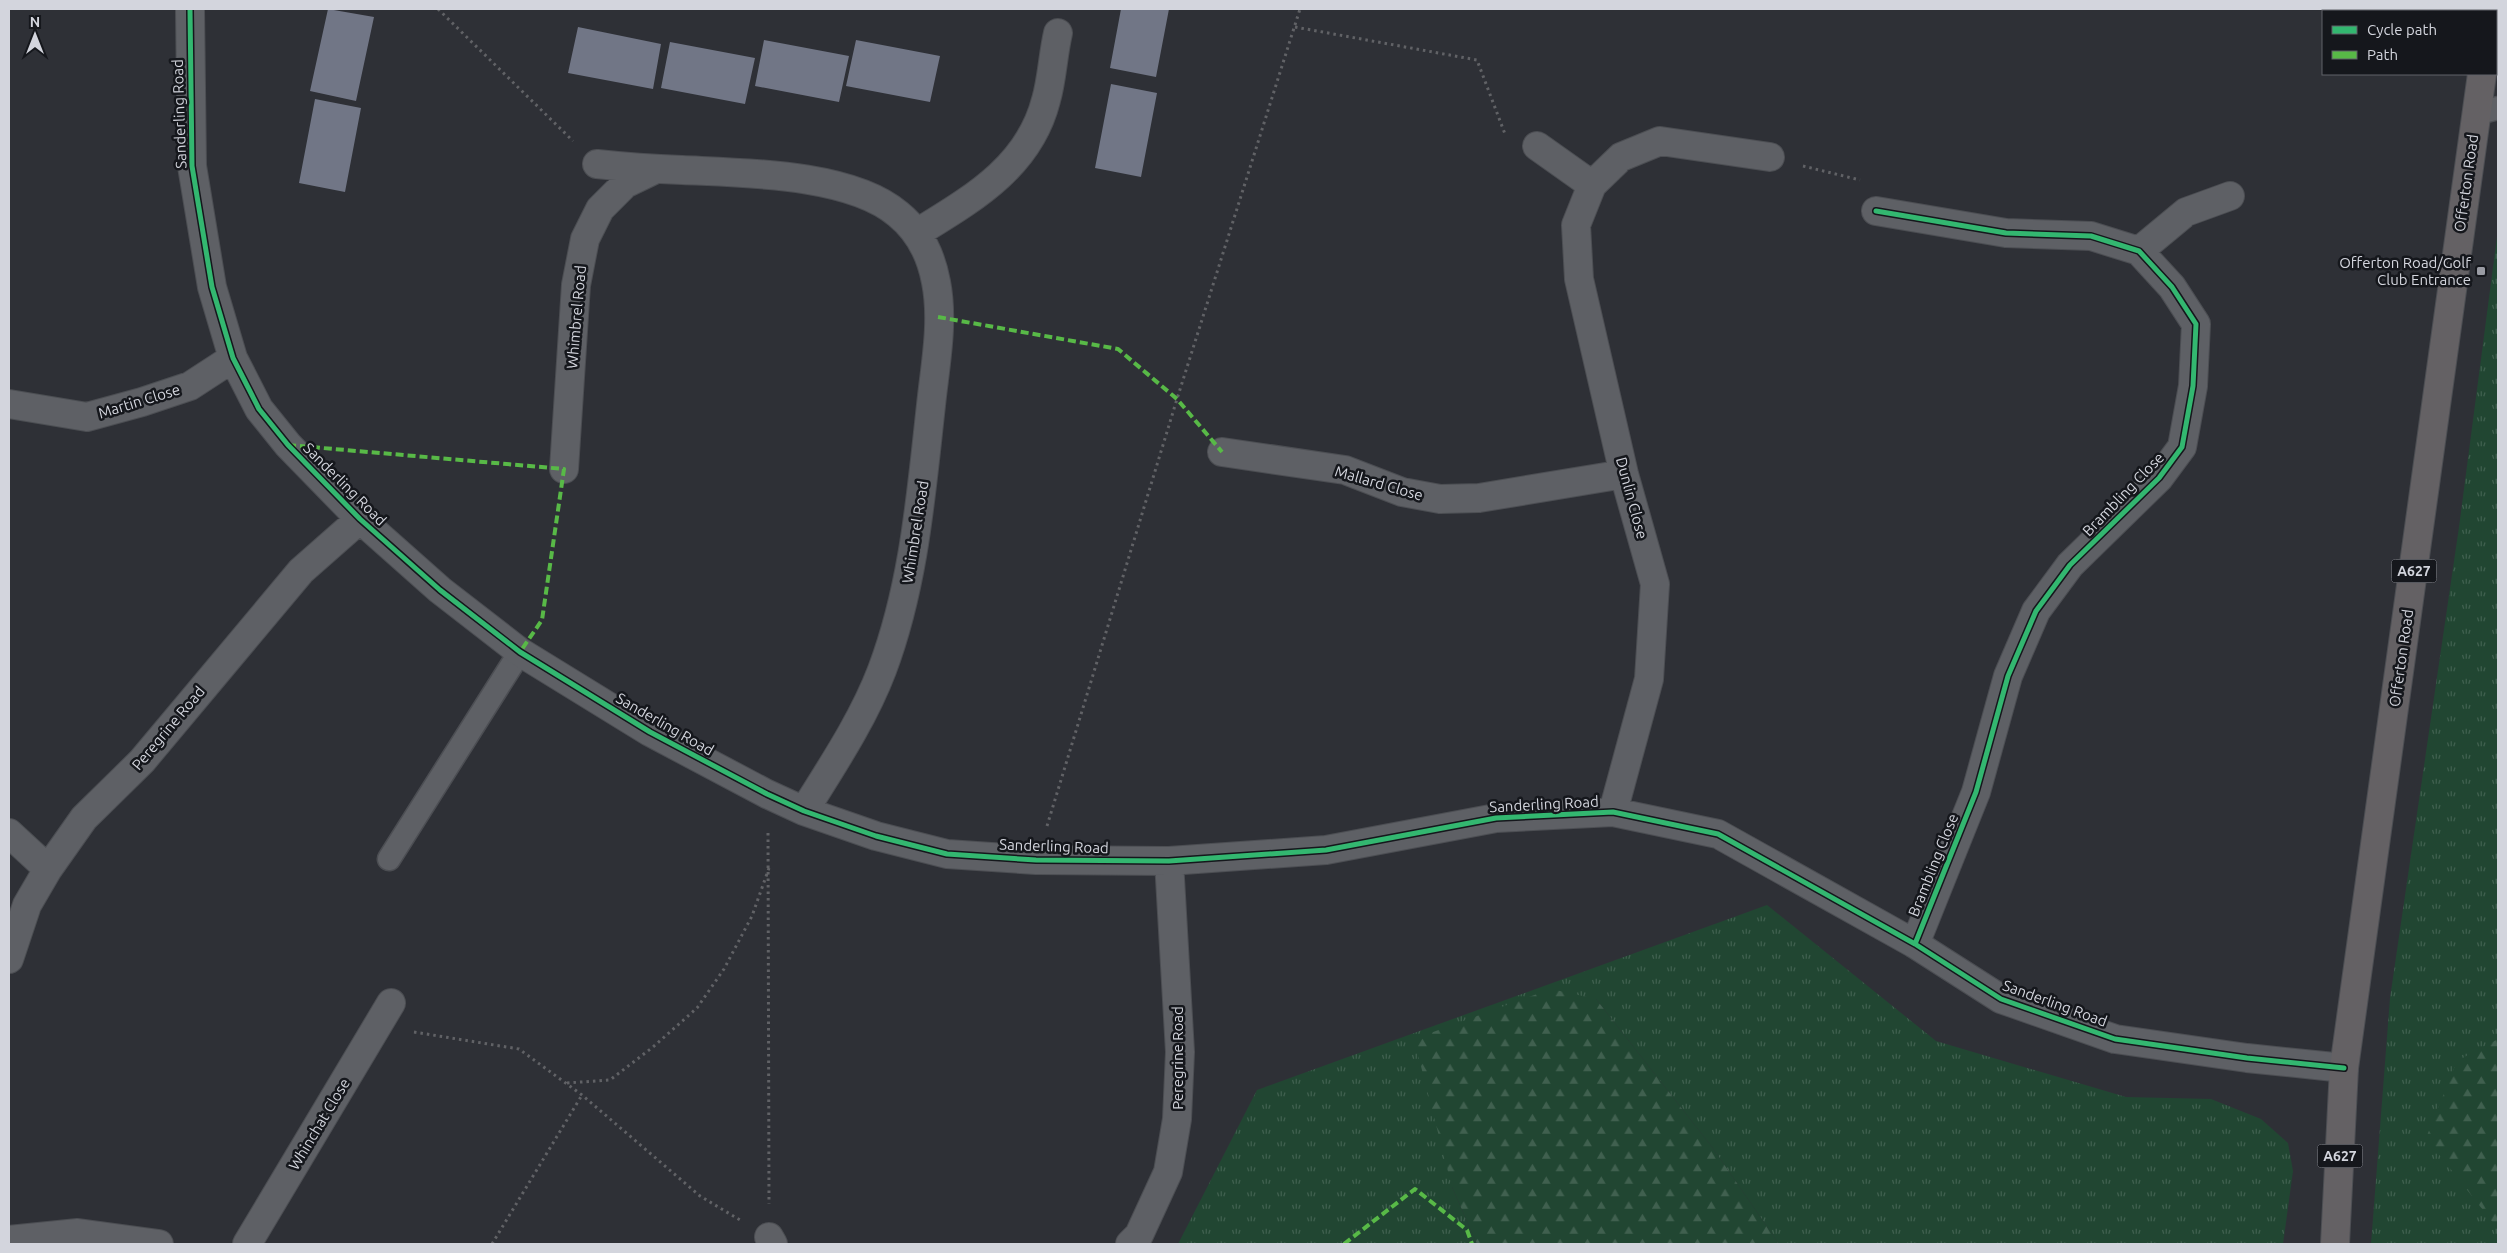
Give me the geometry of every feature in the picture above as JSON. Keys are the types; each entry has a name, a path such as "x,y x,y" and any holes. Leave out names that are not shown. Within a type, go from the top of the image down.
{"main road":[{"name":"Offerton Road","path":"2335,1244 2344,1068 2487,111 2482,75"}],"street":[{"name":"Sanderling Road","path":"190,9 192,166 212,287 233,358 259,409 288,445 360,519 440,590 520,652 650,732 767,794 804,811 876,836 947,854 1036,860 1169,861 1326,850 1496,818 1613,812 1718,834 1915,944 2001,999 2115,1039 2247,1058 2344,1068"},
{"path":"917,233 991,185 1010,167 1035,130 1046,100 1042,68 1058,33"},
{"name":"Dunlin Close","path":"1613,812 1649,678 1655,584 1624,474 1580,279 1576,225 1592,184 1621,157 1660,141 1770,157"},
{"path":"1537,146 1592,184"},
{"name":"Whimbrel Road","path":"597,164 752,174 822,183 867,196 896,212 917,233 928,254 937,284 938,336 917,534 902,606 881,671 846,744 804,811"},
{"name":"Whimbrel Road","path":"564,469 576,285 585,239 600,209 625,184 656,169"},
{"path":"1876,211 2006,233 2091,236 2139,251 2186,212 2230,196"},
{"name":"Brambling Close","path":"1915,944 1976,792 2008,676 2036,611 2070,565 2159,478 2182,447 2193,386 2196,324 2172,287 2139,251"},
{"name":"Martin Close","path":"9,404 88,417 190,386 233,358"},
{"name":"Mallard Close","path":"1222,452 1345,470 1402,492 1440,499 1479,498 1624,474"},
{"name":"Peregrine Road","path":"9,960 27,906 48,869 84,818 142,761 301,571 360,519"},
{"path":"9,833 48,869"},
{"name":"Peregrine Road","path":"1130,1244 1139,1235 1168,1172 1178,1119 1180,1052 1169,861"},
{"name":"Whinchat Close","path":"247,1244 390,1003"},
{"path":"9,1240 78,1233 158,1244"}],"lane":[{"path":"389,859 520,652"}],"path":[{"path":"438,9 597,164"},
{"path":"1036,860 1177,398 1300,9"},
{"path":"1295,27 1477,60 1506,137 1537,146"},
{"path":"1770,157 1862,181 1876,211"},
{"path":"767,794 770,865 771,1241"},
{"path":"567,1083 610,1080 653,1047 697,1008 724,969 752,916 770,865"},
{"path":"377,1026 519,1049 582,1095 700,1196 771,1241"},
{"path":"492,1244 582,1095"}],"green space":[{"path":"2498,229 2498,1244 2371,1244 2390,998 2459,527"},
{"path":"1767,905 1936,1041 2126,1097 2211,1099 2261,1119 2288,1143 2293,1171 2283,1244 1779,1244 1712,1147 1596,999 1452,1187 1477,1244 1178,1244 1257,1090"},
{"path":"1551,989 1596,999 1712,1147 1779,1244 1477,1244 1452,1187 1414,1039"},
{"path":"2498,1039 2498,1229 2426,1138 2457,1061"}],"building":[{"path":"328,9 374,17 356,101 310,91"},
{"path":"1121,9 1169,9 1156,77 1110,68"},
{"path":"578,27 661,44 653,89 568,73"},
{"path":"764,40 849,56 839,102 755,86"},
{"path":"856,40 940,56 930,102 846,86"},
{"path":"670,42 755,58 745,104 661,88"},
{"path":"1111,84 1157,93 1141,177 1095,168"},
{"path":"315,99 361,108 345,192 299,183"}],"marked path":[{"path":"938,317 1118,349 1177,399 1222,452"},
{"path":"288,445 564,469 542,620 520,652"},
{"path":"1344,1244 1415,1189 1467,1230 1472,1244"}],"cycle path":[{"path":"190,9 192,166 212,287 233,358 259,409 288,445 360,519 440,590 520,652 650,732 767,794 804,811 876,836 947,854 1036,860 1169,861 1326,850 1496,818 1613,812 1718,834 1915,944 2001,999 2115,1039 2247,1058 2344,1068"},
{"path":"1876,211 2006,233 2091,236 2139,251 2172,287 2196,324 2193,386 2182,447 2159,478 2070,565 2036,611 2008,676 1976,792 1915,944"}],"place":[{"name":"Offerton Road/Golf Club Entrance","path":"2481,271"}]}
